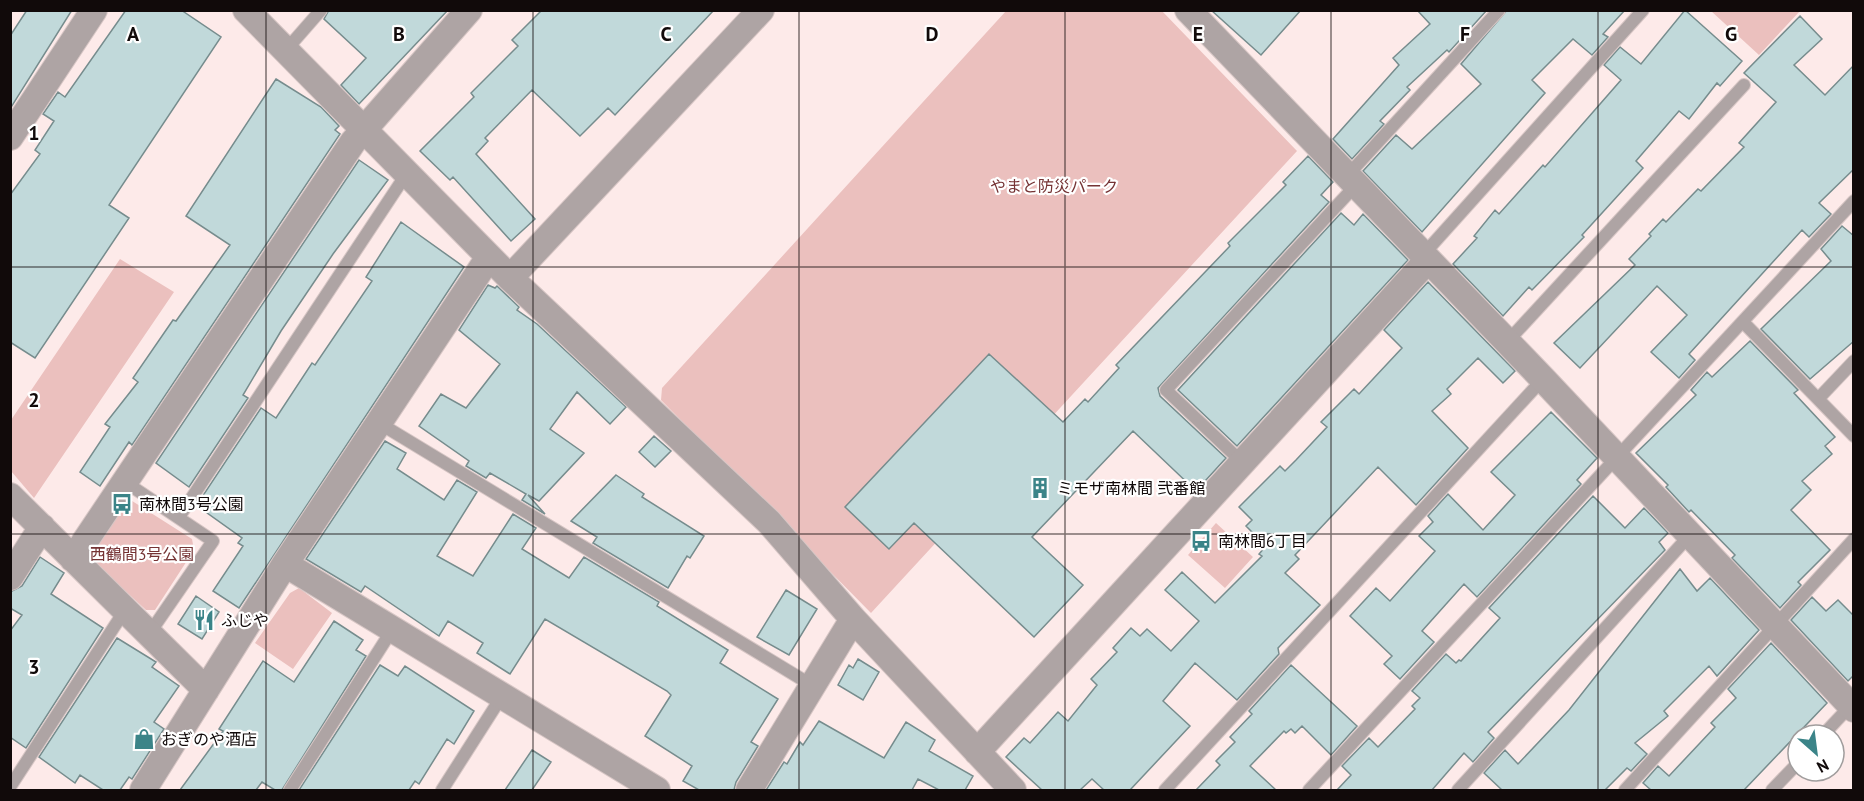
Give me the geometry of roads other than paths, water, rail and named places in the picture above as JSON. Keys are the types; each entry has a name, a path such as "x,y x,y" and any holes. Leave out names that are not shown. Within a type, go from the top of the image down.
{"street":[{"path":"10,137 94,10"},
{"path":"246,10 510,278 769,522 853,619 1013,790"},
{"path":"74,559 364,128 469,10"},
{"path":"510,278 761,10"},
{"path":"1198,14 1425,259 1543,379 1615,458 1852,706"},
{"path":"143,790 285,564 489,257"},
{"path":"977,752 1243,463 1425,259"},
{"path":"10,496 206,690"},
{"path":"10,577 42,527"},
{"path":"285,564 657,790"},
{"path":"749,790 853,619"}],"lane":[{"path":"286,50 321,10"},
{"path":"1243,463 1166,390 1499,10"},
{"path":"1425,259 1643,10"},
{"path":"1507,342 1744,85"},
{"path":"179,518 408,172"},
{"path":"1309,790 1854,201"},
{"path":"1743,322 1854,436"},
{"path":"1818,399 1854,361"},
{"path":"1165,790 1543,379"},
{"path":"379,423 813,686"},
{"path":"125,482 213,541 149,634"},
{"path":"1458,790 1690,535"},
{"path":"1625,790 1854,539"},
{"path":"10,787 125,610"},
{"path":"290,790 392,630"},
{"path":"442,790 502,696"},
{"path":"1835,723 1852,706"},
{"path":"1772,790 1786,775"}],"place":[{"name":"ミモザ南林間 弐番館","path":"1040,488"},
{"name":"南林間3号公園","path":"122,504"},
{"name":"南林間6丁目","path":"1201,541"},
{"name":"ふじや","path":"204,620"},
{"name":"おぎのや酒店","path":"144,739"}],"park label":[{"name":"やまと防災パーク","path":"1054,186"},
{"name":"西鶴間3号公園","path":"142,554"}]}
